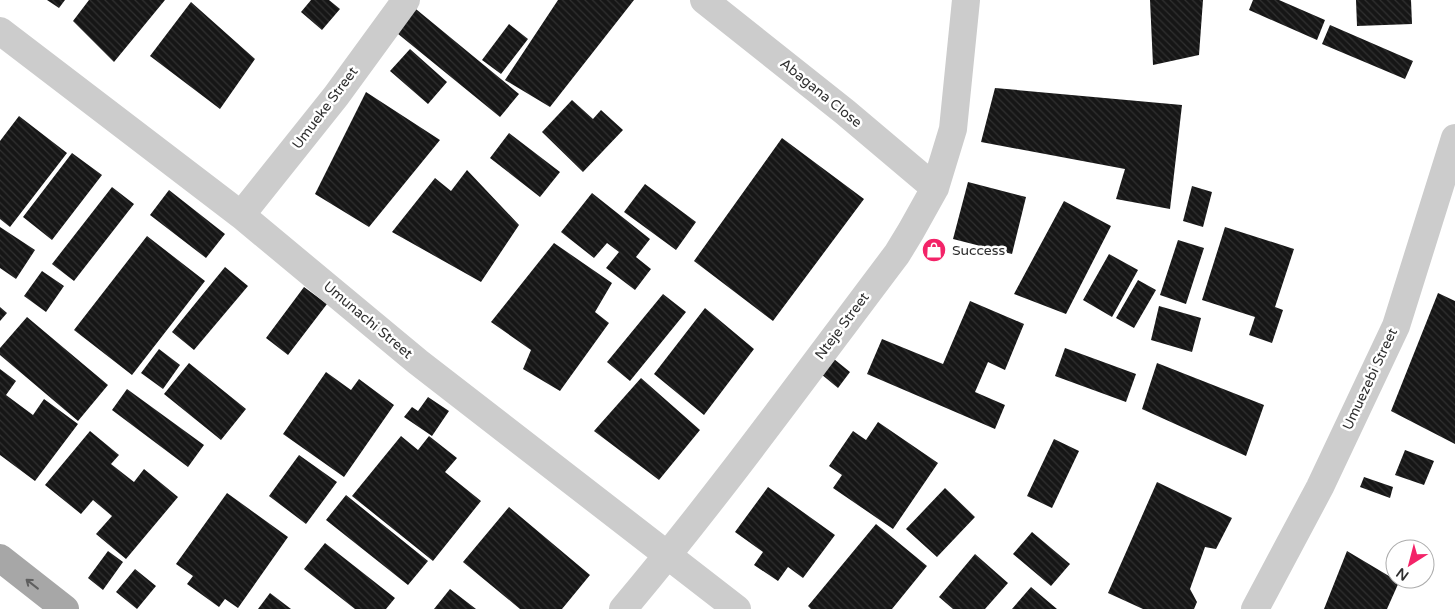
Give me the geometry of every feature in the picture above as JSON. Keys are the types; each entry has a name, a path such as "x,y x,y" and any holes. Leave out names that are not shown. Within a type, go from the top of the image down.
{"main road":[{"path":"0,558 65,609"}],"street":[{"name":"Umueke Street","path":"241,216 336,96 406,0"},
{"name":"Abagana Close","path":"704,0 845,112 935,188"},
{"name":"Nteje Street","path":"623,609 668,556 755,443 897,254 911,231 935,188 953,129 966,0"},
{"name":"Umunachi Street","path":"0,31 241,216 418,362 737,609"},
{"name":"Umuezebi Street","path":"1255,609 1320,487 1396,326 1455,138"}],"building":[{"path":"47,0 65,0 59,8"},
{"path":"89,0 165,0 114,62 73,21"},
{"path":"311,0 329,0 340,9 322,30 301,12"},
{"path":"558,0 634,0 550,107 505,80"},
{"path":"1150,0 1203,0 1199,55 1153,65"},
{"path":"1253,0 1279,0 1325,20 1317,40 1249,10"},
{"path":"1356,0 1411,0 1412,24 1357,26"},
{"path":"191,2 255,59 220,109 150,56"},
{"path":"411,5 519,94 500,117 392,29"},
{"path":"509,24 528,39 501,74 482,60"},
{"path":"1330,25 1413,61 1405,79 1322,44"},
{"path":"410,49 447,82 428,104 390,71"},
{"path":"995,88 1182,105 1170,209 1116,199 1125,169 981,142"},
{"path":"366,92 440,140 369,227 315,194"},
{"path":"572,100 593,119 601,110 623,130 583,172 542,132"},
{"path":"19,116 67,153 10,227 0,219 0,141"},
{"path":"509,133 560,172 540,197 490,158"},
{"path":"782,138 864,199 773,321 694,261"},
{"path":"72,153 102,175 52,240 23,217"},
{"path":"467,170 519,225 481,282 392,232 435,178 451,191"},
{"path":"968,182 1026,197 1012,254 953,239"},
{"path":"645,184 696,222 676,250 624,212"},
{"path":"1192,186 1212,192 1203,227 1183,221"},
{"path":"112,187 134,204 74,281 52,264"},
{"path":"169,190 225,234 206,258 150,215"},
{"path":"592,193 650,239 636,257 651,269 635,290 606,268 619,252 607,243 594,258 561,232"},
{"path":"1064,201 1111,226 1066,314 1014,294"},
{"path":"0,227 35,250 16,279 0,268"},
{"path":"1225,227 1294,249 1275,307 1283,310 1272,343 1249,335 1255,317 1202,300"},
{"path":"147,236 205,281 132,375 74,330"},
{"path":"1178,240 1204,248 1186,304 1160,295"},
{"path":"554,243 612,283 595,312 609,323 560,391 523,369 531,350 491,322"},
{"path":"1109,254 1138,270 1112,317 1083,300"},
{"path":"225,267 248,286 194,350 172,332"},
{"path":"42,271 64,286 46,312 24,296"},
{"path":"1138,280 1156,290 1134,328 1116,318"},
{"path":"304,287 327,304 288,355 266,338"},
{"path":"1438,293 1455,301 1455,444 1391,411"},
{"path":"663,294 686,312 630,381 607,362"},
{"path":"970,301 1024,324 1005,370 988,362 975,392 1005,405 995,429 867,374 882,339 943,364"},
{"path":"1159,306 1201,318 1192,352 1151,340"},
{"path":"0,307 7,313 0,321"},
{"path":"705,308 754,349 704,415 654,374"},
{"path":"27,317 108,385 78,421 0,355 0,348"},
{"path":"1065,348 1136,374 1126,402 1055,376"},
{"path":"159,349 180,365 163,389 141,373"},
{"path":"834,359 850,372 838,388 821,374"},
{"path":"189,363 246,409 221,440 164,394"},
{"path":"1157,363 1264,405 1246,456 1142,409"},
{"path":"0,369 16,381 6,395 33,415 44,399 78,424 35,481 0,455"},
{"path":"326,372 351,390 359,379 394,405 344,477 283,434"},
{"path":"641,378 700,430 659,480 594,431"},
{"path":"127,389 204,445 188,467 112,410"},
{"path":"428,397 449,411 432,436 404,417 412,407 418,411"},
{"path":"878,422 938,463 893,529 833,488 842,475 829,466 853,431 866,440"},
{"path":"90,431 119,455 111,464 134,482 144,469 178,497 126,559 96,534 112,516 93,500 81,514 45,485"},
{"path":"401,436 418,450 429,436 457,458 445,472 481,501 433,561 352,496"},
{"path":"1054,439 1079,451 1052,508 1027,496"},
{"path":"1405,450 1434,461 1424,485 1395,475"},
{"path":"299,455 337,482 306,524 269,496"},
{"path":"1364,477 1393,487 1390,498 1360,487"},
{"path":"1157,482 1232,518 1216,549 1205,547 1190,589 1197,602 1194,609 1143,609 1108,593"},
{"path":"768,487 835,535 803,578 788,567 778,581 754,565 763,552 735,532"},
{"path":"945,488 975,517 937,557 906,529"},
{"path":"227,493 288,537 238,608 225,599 219,607 187,584 193,576 176,564"},
{"path":"346,495 428,561 408,585 326,520"},
{"path":"509,507 590,575 562,609 520,609 463,562"},
{"path":"876,524 927,566 892,609 811,609 808,606"},
{"path":"1032,532 1070,564 1051,586 1013,554"},
{"path":"325,543 395,598 386,609 355,609 304,569"},
{"path":"108,551 123,562 103,590 88,578"},
{"path":"1347,551 1385,574 1385,589 1396,589 1387,609 1324,609"},
{"path":"975,554 1008,583 985,609 953,609 939,597"},
{"path":"135,569 156,586 137,609 116,592"},
{"path":"1031,587 1057,609 1012,609"},
{"path":"450,589 476,609 434,609"},
{"path":"270,593 291,609 258,609"}],"place":[{"name":"Success","path":"934,250"}]}
